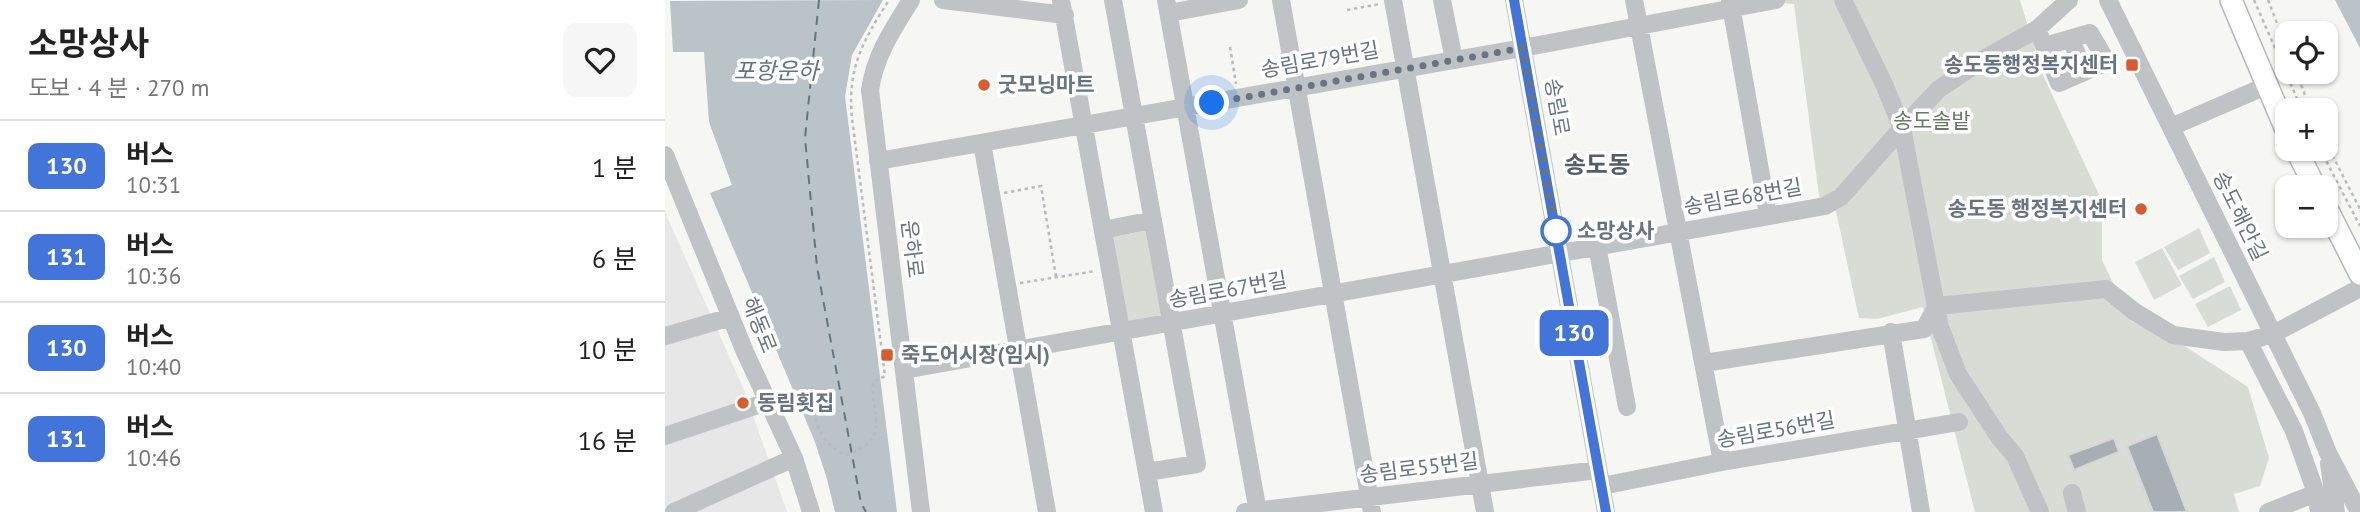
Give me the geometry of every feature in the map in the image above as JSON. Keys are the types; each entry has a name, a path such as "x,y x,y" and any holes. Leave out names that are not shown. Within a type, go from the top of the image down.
{"main road":[{"path":"2231,0 2275,106"},
{"path":"2338,231 2360,274"}],"street":[{"name":"운하로","path":"911,0 882,47 872,76 871,105 921,512"},
{"path":"943,0 1063,8 1154,512"},
{"path":"1113,0 1197,464 1147,472"},
{"path":"1239,0 1168,6 1254,512"},
{"path":"1281,0 1371,505"},
{"path":"1442,0 1454,60"},
{"name":"송림로","path":"1514,0 1607,512"},
{"path":"1634,0 1721,463"},
{"name":"송림로79번길","path":"878,161 1523,48 1638,26 1731,4 1776,0"},
{"path":"1843,0 1902,128 1940,327 1958,374 1999,437 2015,456 2040,512"},
{"name":"송림로68번길","path":"1560,253 1825,206 1834,202 1939,89 2037,29 2069,0"},
{"name":"송도해안길","path":"2108,0 2312,412 2328,453 2360,512"},
{"path":"1393,1 1485,512"},
{"path":"1731,4 1768,215"},
{"path":"2037,29 2059,83 2107,62 2090,33 2045,46"},
{"path":"2071,38 2084,72"},
{"path":"2171,127 2266,86"},
{"path":"982,143 1047,512"},
{"name":"해동로","path":"665,155 767,402 794,458 811,512"},
{"path":"1103,230 1153,220"},
{"path":"1597,246 1627,407"},
{"name":"송림로67번길","path":"904,370 1560,253"},
{"path":"1937,306 2106,289 2134,312 2173,335 2224,342 2248,341 2273,334 2360,288"},
{"path":"1704,363 1924,329 1937,306"},
{"path":"665,336 731,317"},
{"path":"1891,332 1921,512"},
{"path":"2248,341 2294,431 2316,493 2319,512"},
{"path":"665,436 767,402"},
{"name":"송림로56번길","path":"1600,478 1721,463 1959,422"},
{"path":"2309,473 2328,453"},
{"name":"송도해안길","path":"2328,453 2336,512"},
{"path":"674,512 794,458"},
{"name":"송림로55번길","path":"1254,512 1371,505 1480,484 1600,478"},
{"path":"2073,493 2077,512"},
{"path":"2268,512 2316,493"}],"path":[{"path":"2254,0 2297,98"},
{"path":"2268,0 2276,21"},
{"path":"1347,10 1393,1"},
{"path":"1230,47 1238,98"},
{"path":"2326,161 2360,226"},
{"path":"2335,161 2360,209"},
{"path":"991,195 1041,186 1056,277"},
{"path":"1006,285 1109,269"},
{"path":"787,394 802,389 827,444 846,455 864,448 873,439 876,430 873,382 885,376"}],"shaded area":[{"path":"665,212 744,390 787,512 665,512"}],"green space":[{"name":"송도솔밭","path":"1748,0 2020,0 2042,73 2102,201 2102,260 2131,321 2183,345 2248,387 2269,458 2260,486 2234,494 2239,512 1975,512 1923,307 1877,319 1859,318 1834,202 1820,203 1794,4"},
{"path":"2199,228 2210,253 2178,270 2164,247"},
{"path":"1150,230 1166,319 1123,326 1108,238"},
{"path":"2162,248 2182,285 2154,300 2135,262"},
{"path":"2214,257 2225,282 2193,299 2179,276"},
{"path":"2230,286 2241,310 2208,327 2195,304"}],"water":[{"name":"포항운하","path":"883,0 852,55 845,97 897,512 835,512 815,442 710,193 732,185 709,122 704,52 673,52 670,1"},
{"path":"2335,0 2360,0 2360,48"}],"building":[{"path":"2157,434 2187,512 2153,512 2127,446"},
{"path":"2114,438 2119,452 2074,470 2068,455"}],"ferry route":[{"path":"819,0 805,138 817,267 861,503 866,512"}],"bus line":[{"name":"130","path":"1514,0 1606,512"}],"place":[{"name":"송도동행정복지센터","path":"2132,65"},
{"name":"굿모닝마트","path":"984,85"},
{"name":"송도동 행정복지센터","path":"2141,209"},
{"name":"소망상사","path":"1556,231"},
{"name":"죽도어시장(임시)","path":"887,355"},
{"name":"동림횟집","path":"743,403"}],"district":[{"name":"송도동","path":"1597,165"}],"route":[{"path":"1212,103 1523,48 1556,231"}]}
